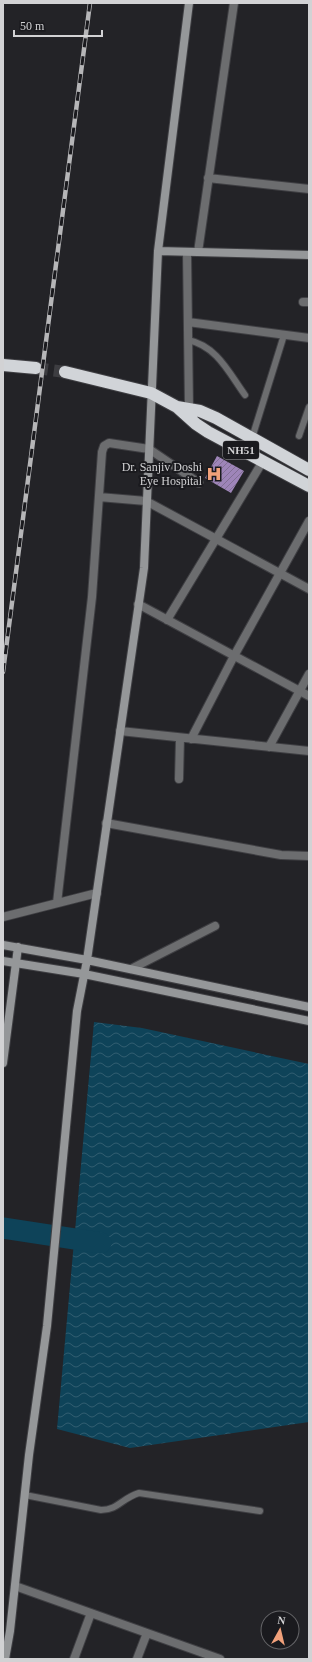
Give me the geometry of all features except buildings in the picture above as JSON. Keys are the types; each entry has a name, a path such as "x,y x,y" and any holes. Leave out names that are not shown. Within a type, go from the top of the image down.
{"highway":[{"path":"3,365 36,368"},
{"name":"NH51","path":"65,372 151,392 183,408 200,411 216,418 309,470"},
{"name":"NH51","path":"183,408 196,424 208,432 309,486"}],"street":[{"path":"5,1659 6,1631 15,1586 47,1326 78,1011 97,893 144,568 158,251 189,3"},
{"path":"198,252 234,3"},
{"path":"208,178 309,189"},
{"path":"158,251 309,255"},
{"path":"183,408 188,340 187,252"},
{"path":"188,322 309,338"},
{"path":"57,903 92,598 102,452 104,446 109,443 149,449 199,483"},
{"path":"167,620 262,462"},
{"path":"99,497 146,501 309,589"},
{"path":"191,739 234,656 309,521"},
{"path":"138,604 309,696"},
{"path":"269,747 309,674"},
{"path":"120,731 309,752"},
{"path":"179,779 180,738"},
{"path":"106,823 281,855 309,856"},
{"path":"3,917 97,893"},
{"path":"131,969 215,926"},
{"path":"3,945 87,960 309,1007"},
{"path":"3,1063 18,947"},
{"path":"3,961 84,974 309,1021"},
{"path":"15,1586 220,1659"},
{"path":"74,1659 91,1613"},
{"path":"137,1659 147,1633"}],"lane":[{"path":"252,438 284,335"},
{"path":"188,340 202,344 214,352 246,395"},
{"path":"299,436 309,407"},
{"path":"25,1495 101,1510 109,1510 116,1507 129,1495 139,1493 260,1510"}],"water":[{"path":"94,1022 142,1028 309,1064 309,1422 130,1448 57,1429"}],"waterway":[{"path":"3,1228 101,1243"}],"tunnel":[{"path":"36,368 65,372"}],"railway":[{"path":"3,672 90,3"}],"place":[{"name":"Dr. Sanjiv Doshi Eye Hospital","path":"214,474"}]}
